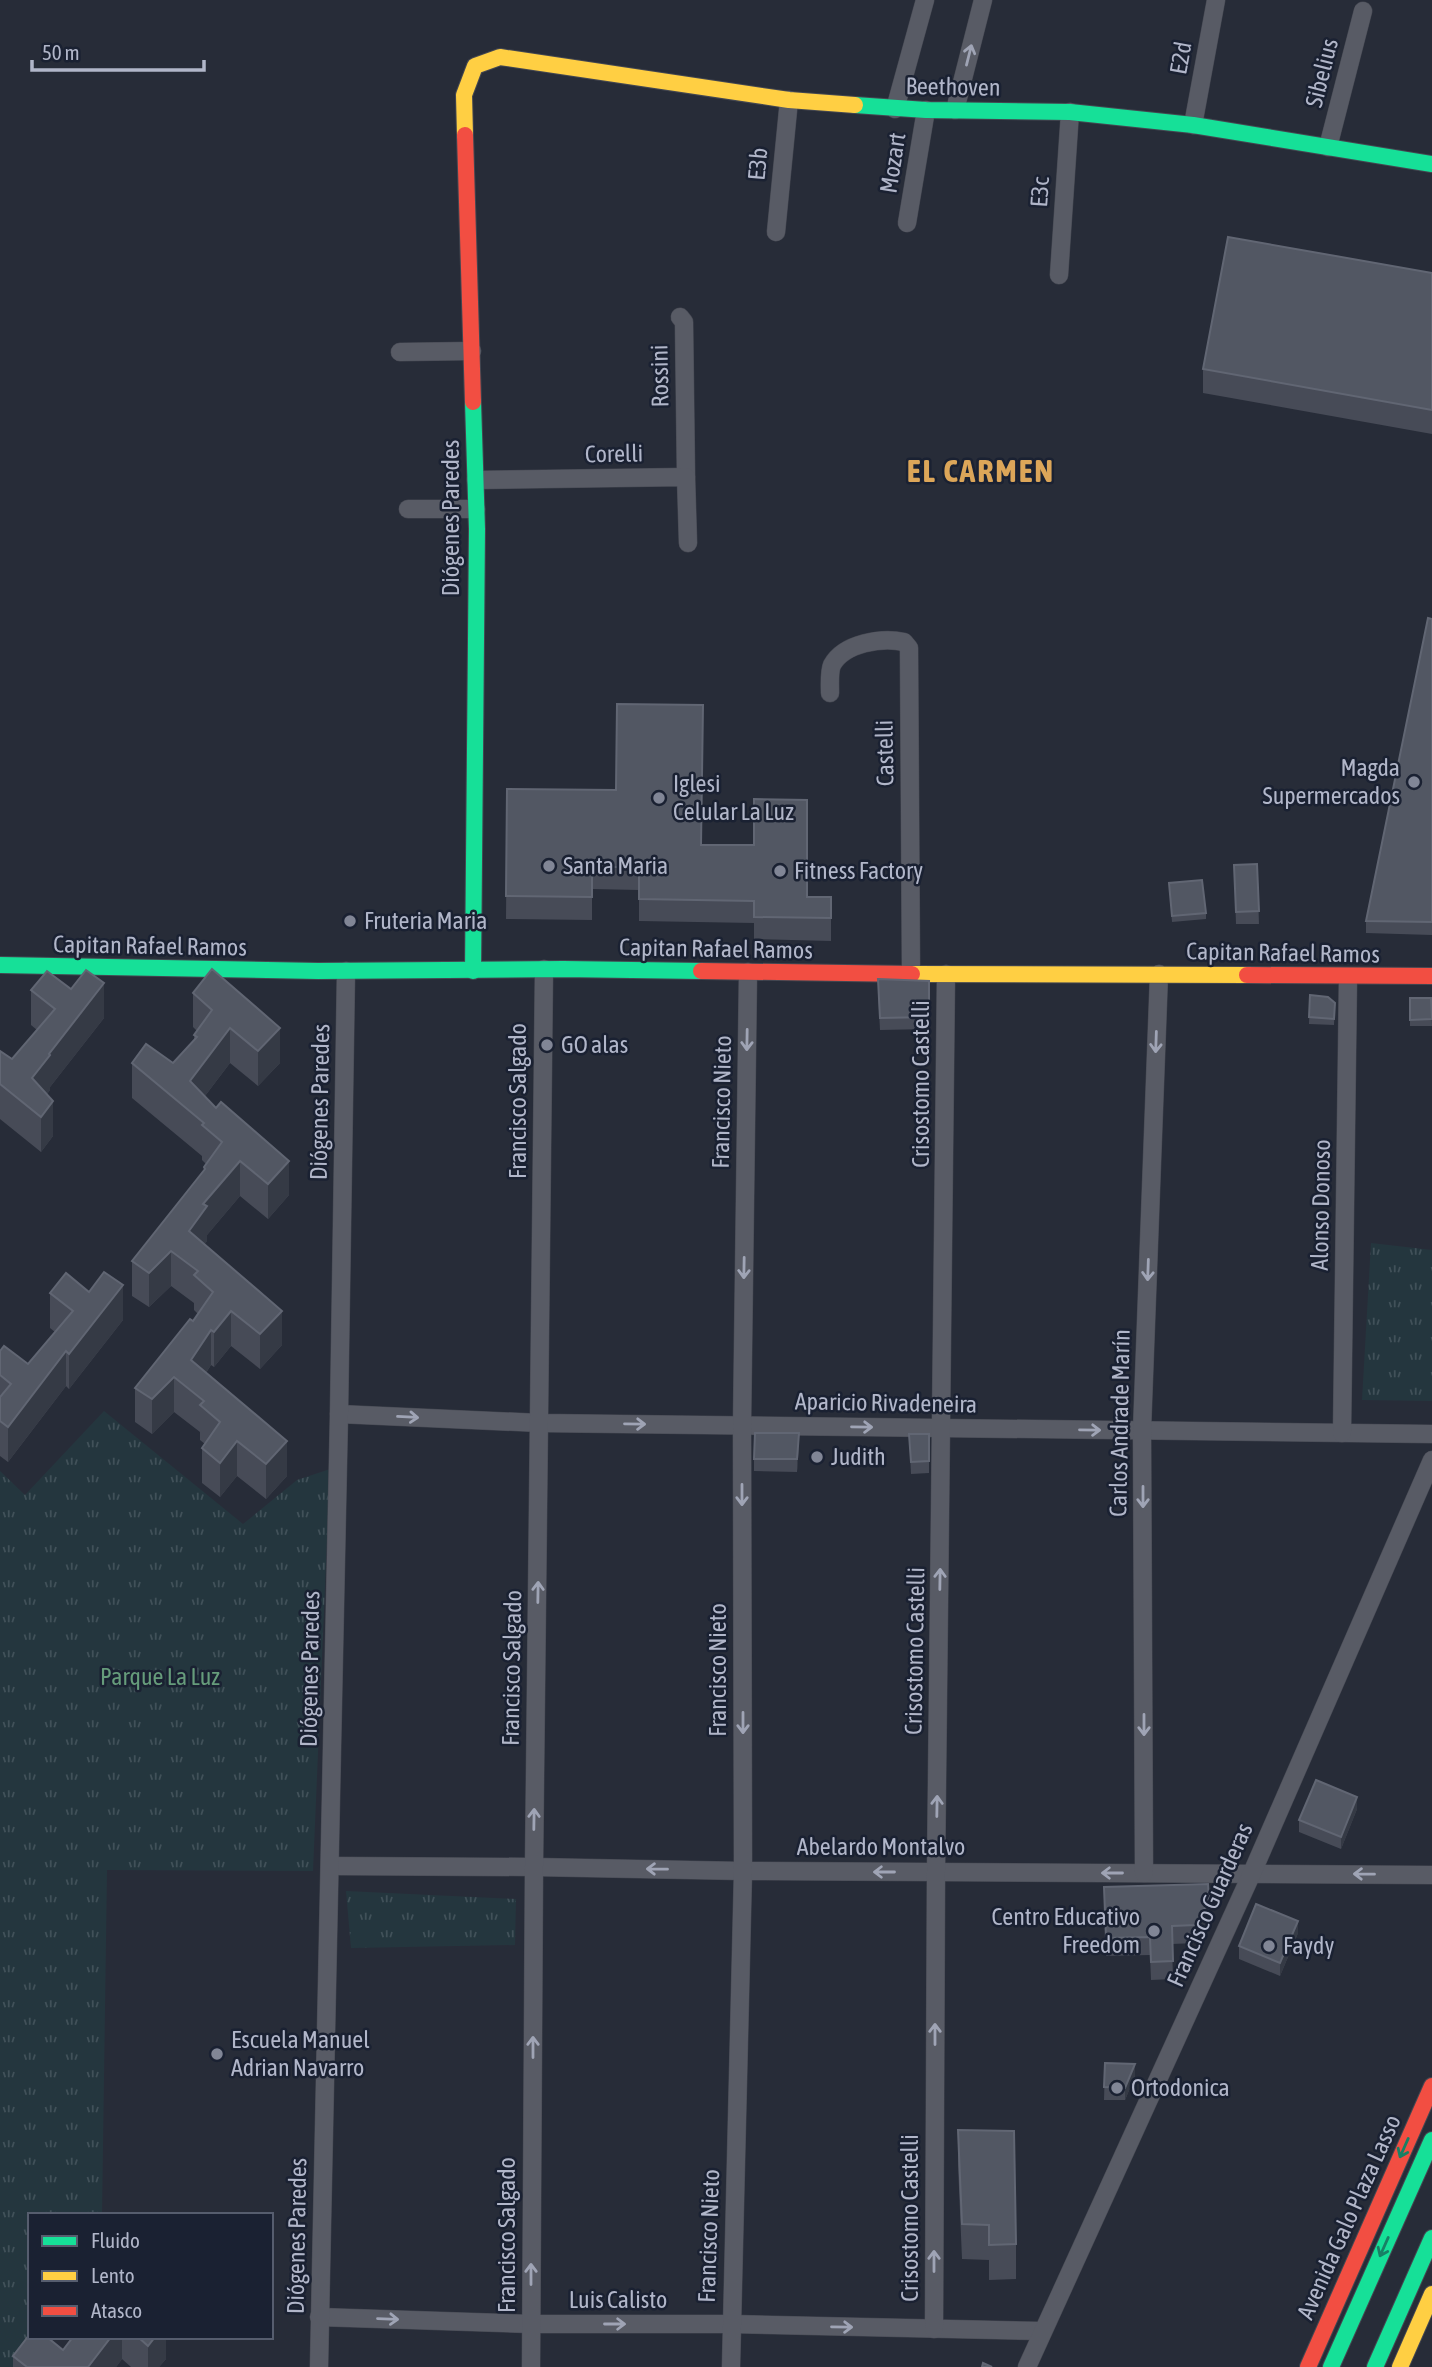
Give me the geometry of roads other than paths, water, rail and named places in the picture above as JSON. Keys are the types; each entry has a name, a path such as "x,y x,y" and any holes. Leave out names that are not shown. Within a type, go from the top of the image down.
{"street":[{"path":"895,109 925,0"},
{"path":"955,110 983,0"},
{"name":"E2d","path":"1193,125 1216,0"},
{"name":"Sibelius","path":"1328,147 1363,11"},
{"name":"Beethoven","path":"475,66 500,57 789,100 895,109 1070,112 1193,125 1432,164"},
{"name":"Diógenes Paredes","path":"473,971 476,480 464,95 475,66"},
{"name":"E3b","path":"776,232 789,100"},
{"name":"Mozart","path":"907,223 926,110"},
{"name":"E3c","path":"1059,275 1070,112"},
{"name":"Rossini","path":"680,317 684,322 686,477"},
{"path":"400,352 472,351"},
{"path":"686,477 688,543"},
{"name":"Corelli","path":"476,480 686,477"},
{"path":"408,509 476,509"},
{"name":"Castelli","path":"830,694 831,667 845,651 881,640 904,642 909,648 911,974"},
{"name":"Capitan Rafael Ramos","path":"0,965 346,971 544,969 911,974 1432,976"},
{"name":"Francisco Salgado","path":"531,2367 544,969"},
{"name":"Diógenes Paredes","path":"319,2367 340,1414 346,971"},
{"name":"Francisco Nieto","path":"730,2367 743,1871 742,1426 748,972"},
{"name":"Crisostomo Castelli","path":"933,2329 946,974"},
{"name":"Carlos Andrade Marín","path":"1144,1873 1142,1430 1159,974"},
{"name":"Alonso Donoso","path":"1342,1433 1348,977"},
{"name":"Aparicio Rivadeneira","path":"340,1414 540,1423 1432,1434"},
{"name":"Francisco Guarderas","path":"1027,2367 1252,1873 1432,1460"},
{"name":"Abelardo Montalvo","path":"330,1866 1432,1875"},
{"name":"Avenida Galo Plaza Lasso","path":"1308,2367 1432,2086"},
{"name":"Avenida Galo Plaza Lasso","path":"1331,2367 1432,2140"},
{"path":"1375,2367 1432,2238"},
{"path":"1400,2367 1432,2294"},
{"name":"Luis Calisto","path":"319,2317 531,2324 1042,2331"}],"place":[{"name":"Magda Supermercados","path":"1414,782"},
{"name":"Iglesi Celular La Luz","path":"659,798"},
{"name":"Santa Maria","path":"549,866"},
{"name":"Fitness Factory","path":"780,871"},
{"name":"Fruteria Maria","path":"350,921"},
{"name":"GO alas","path":"547,1045"},
{"name":"Judith","path":"817,1457"},
{"name":"Centro Educativo Freedom","path":"1154,1931"},
{"name":"Faydy","path":"1269,1946"},
{"name":"Escuela Manuel Adrian Navarro","path":"217,2054"},
{"name":"Ortodonica","path":"1117,2088"}],"district":[{"name":"EL CARMEN","path":"981,471"}],"park label":[{"name":"Parque La Luz","path":"160,1677"}]}
